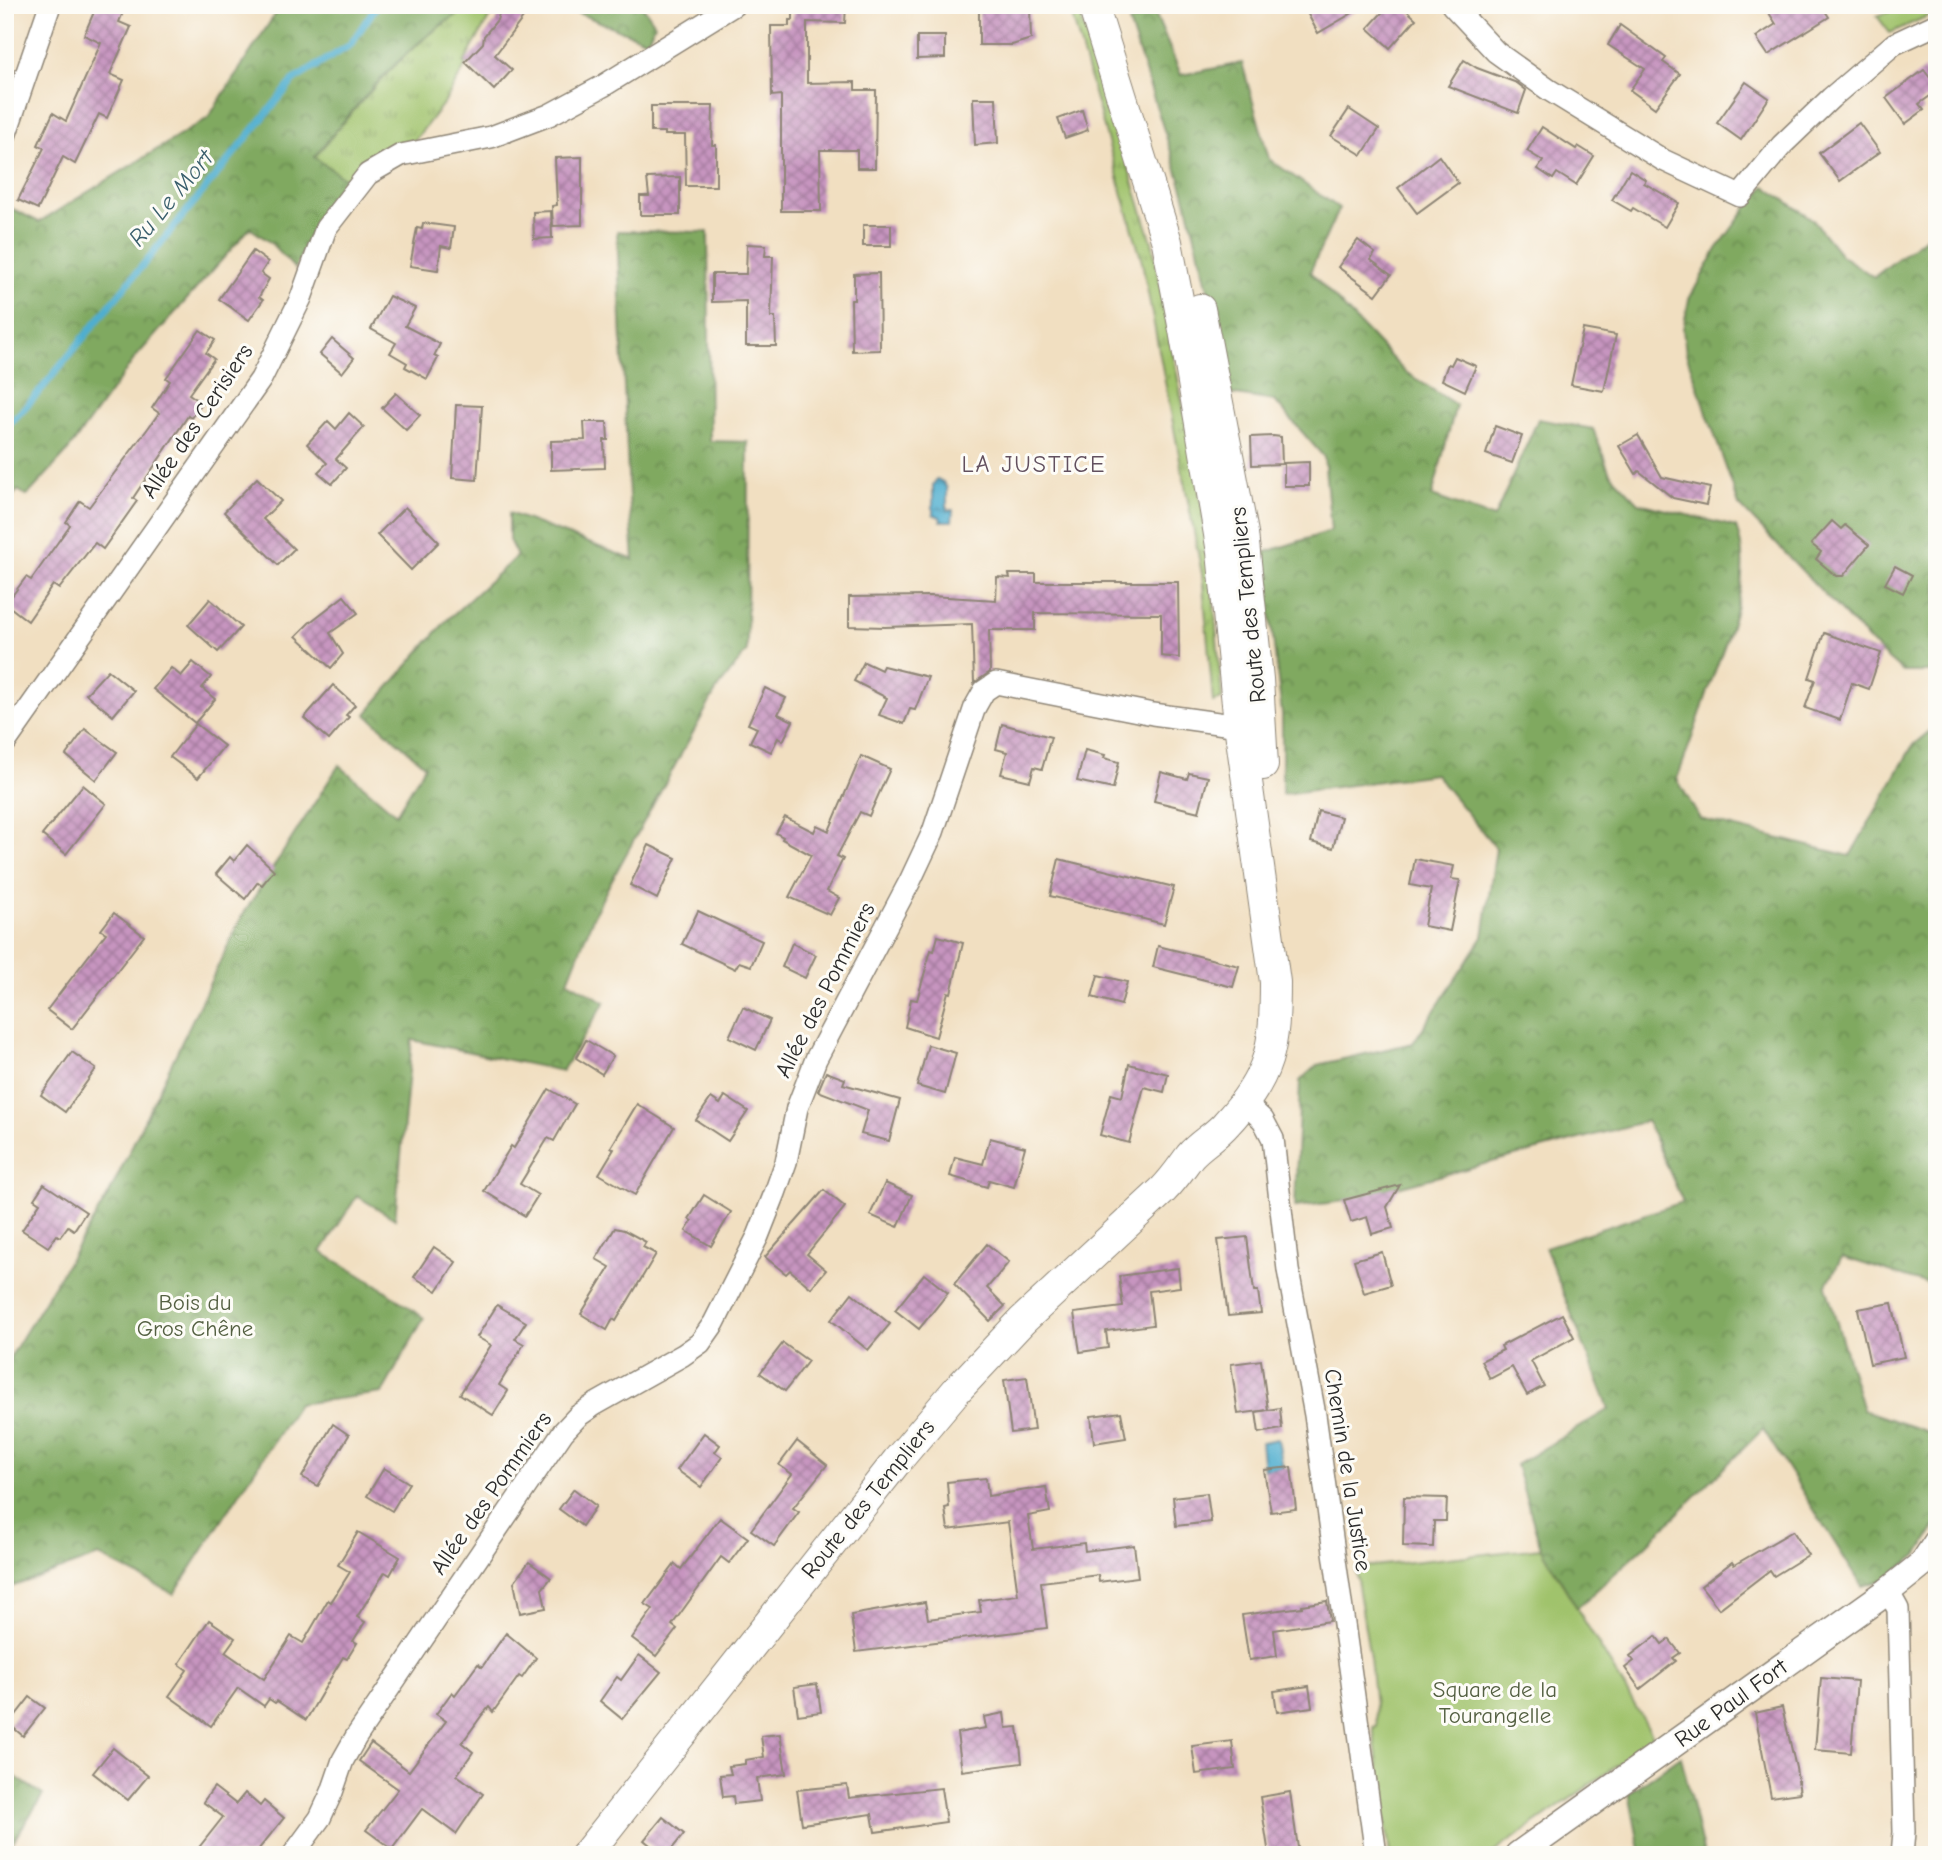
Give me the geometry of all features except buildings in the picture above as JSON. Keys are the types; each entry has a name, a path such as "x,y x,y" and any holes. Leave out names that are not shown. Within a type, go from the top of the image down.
{"main road":[{"name":"Route des Templiers","path":"586,1855 897,1461 956,1391 1022,1321 1181,1171 1199,1166 1251,1110 1275,1091 1282,1072 1289,1025 1282,933 1267,823 1202,430 1167,242 1093,5"},
{"name":"Route des Templiers","path":"1114,5 1174,206 1209,351 1243,533 1250,723"}],"street":[{"path":"5,136 50,5"},
{"path":"1452,5 1496,52 1549,90 1662,160 1740,196 1782,145 1831,98 1894,44 1937,24"},
{"name":"Allée des Cerisiers","path":"5,743 261,379 301,298 326,228 368,174 401,155 491,136 549,115 603,86 730,6"},
{"name":"Allée des Pommiers","path":"293,1855 320,1818 343,1760 356,1737 563,1432 578,1416 594,1405 700,1343 713,1323 758,1236 775,1194 786,1162 805,1083 933,832 975,707 984,691 996,683 1153,714 1250,723"},
{"name":"Chemin de la Justice","path":"1251,1110 1263,1120 1273,1139 1275,1150 1279,1208 1315,1415 1376,1855"},
{"name":"Rue Paul Fort","path":"1518,1855 1888,1591 1923,1563 1937,1542"},
{"path":"1888,1591 1898,1609 1903,1766 1902,1855"}],"green space":[{"path":"281,5 473,5 428,35 387,73 314,157 348,181 318,216 295,269 271,243 250,228 135,358 67,452 27,496 18,490 5,505 5,205 39,222 208,118"},
{"path":"473,5 496,5 446,100 415,140 387,147 359,165 348,181 314,158 367,94 407,54 450,19"},
{"path":"558,5 642,5 655,24 647,41"},
{"path":"1069,5 1077,5 1152,242 1209,543 1222,699 1213,702 1202,574 1142,262"},
{"path":"1896,5 1934,5 1937,12 1890,33 1877,16 1889,12"},
{"path":"1155,13 1181,75 1242,63 1269,159 1339,208 1310,272 1404,371 1456,405 1432,496 1494,518 1538,419 1593,429 1610,473 1639,503 1736,527 1742,566 1737,606 1677,779 1700,819 1850,856 1913,745 1937,725 1937,1287 1842,1257 1826,1286 1863,1410 1937,1435 1937,1525 1917,1555 1886,1579 1862,1586 1763,1429 1646,1545 1577,1608 1541,1548 1516,1465 1609,1409 1545,1247 1683,1202 1647,1121 1345,1201 1295,1207 1300,1081 1317,1065 1413,1043 1483,937 1496,848 1435,774 1282,794 1282,714 1263,553 1331,531 1324,457 1275,401 1230,394 1221,342 1184,192 1129,22"},
{"path":"1765,186 1812,219 1841,255 1874,277 1937,228 1937,672 1903,672 1881,653 1739,505 1686,353 1683,329 1689,299 1717,249"},
{"name":"Bois du Gros Chêne","path":"617,231 708,232 710,441 748,442 747,651 716,691 594,915 568,981 605,1002 562,1071 412,1040 395,1219 357,1196 321,1252 376,1284 424,1318 382,1393 298,1404 174,1594 99,1556 5,1589 5,1366 109,1194 242,916 339,765 396,814 425,766 366,714 446,621 517,556 509,540 509,513 634,560"},
{"name":"Square de la Tourangelle","path":"1541,1548 1655,1739 1490,1855 1390,1855 1373,1727 1377,1726 1370,1658 1355,1568"},
{"path":"1681,1756 1704,1855 1641,1855 1629,1793"},
{"path":"5,1770 43,1795 5,1854"}],"water":[{"path":"937,479 947,488 947,510 953,510 952,521 941,521 940,517 933,514 933,485"},
{"path":"1278,1439 1283,1468 1264,1470 1261,1442"}],"waterway":[{"name":"Ru Le Mort","path":"5,429 40,391 294,80 350,45 377,5"}],"district":[{"name":"LA JUSTICE","path":"1034,464"}]}
